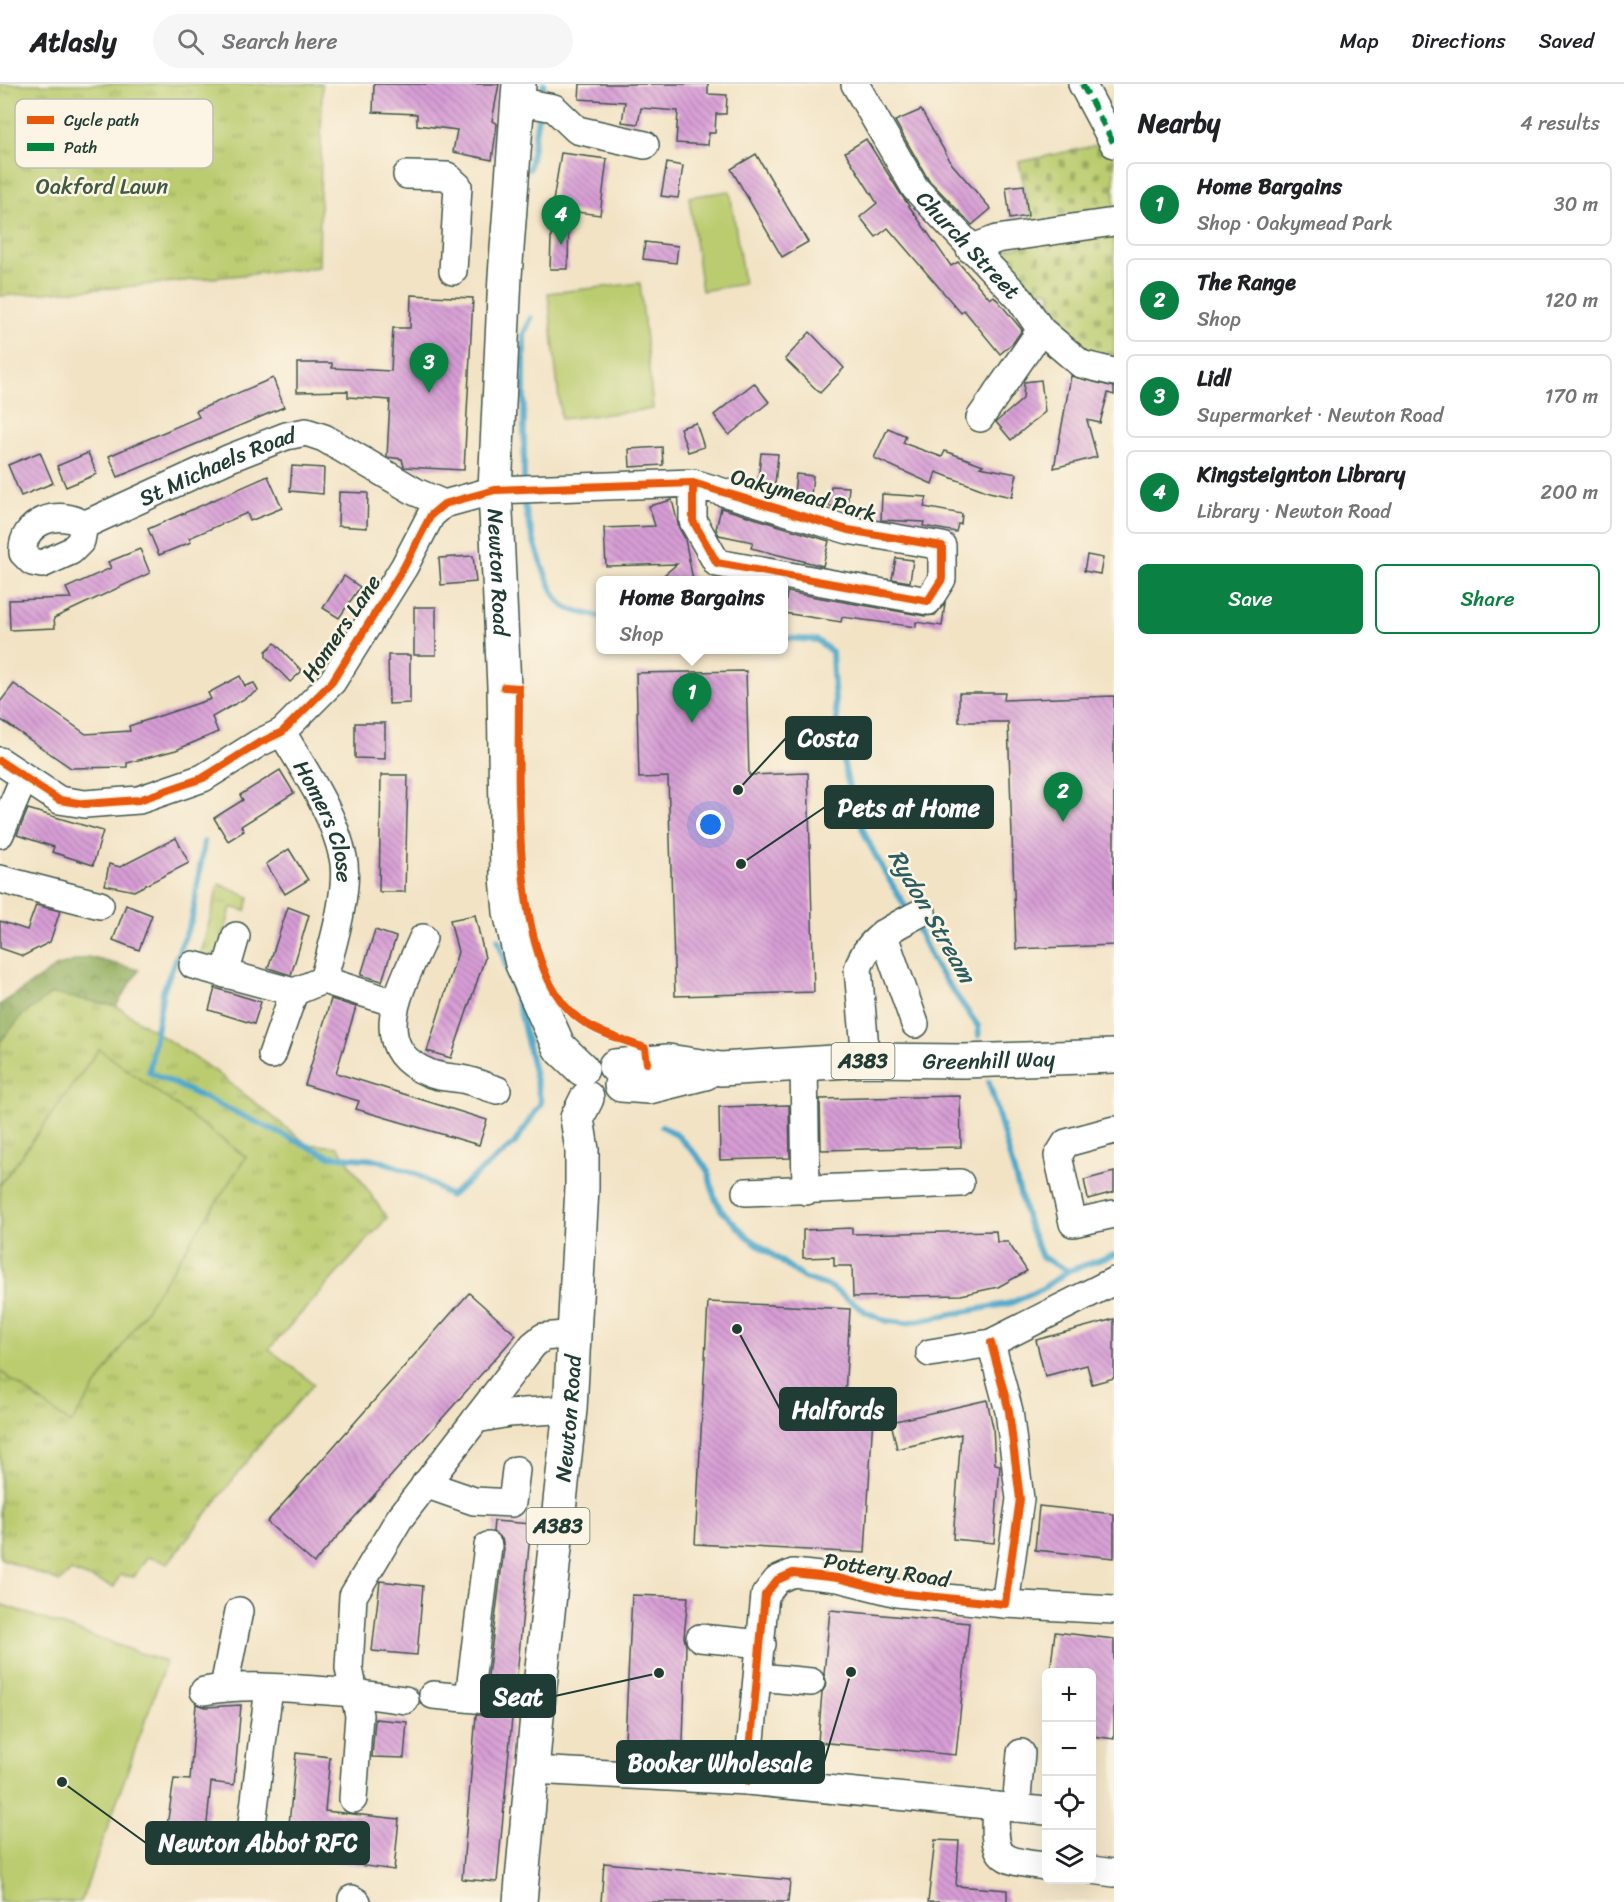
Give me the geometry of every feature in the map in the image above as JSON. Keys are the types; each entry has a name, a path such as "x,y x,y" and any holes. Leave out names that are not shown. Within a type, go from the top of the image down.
{"main road":[{"name":"Newton Road","path":"520,1902 538,1705 570,1409 582,1150 601,1130 601,1080 571,1032 547,1017 522,964 510,912 505,489 531,99"},
{"name":"Greenhill Way","path":"601,1080 650,1088 721,1069 866,1060 964,1061 1114,1056"}],"street":[{"name":"Church Street","path":"855,84 915,188 970,249 986,262 1020,299 1041,330 1081,364 1114,372"},
{"path":"1083,84 1114,144"},
{"path":"531,99 577,130 645,145"},
{"path":"407,175 447,176 458,186 453,271"},
{"path":"970,249 997,239 1114,222"},
{"path":"980,418 1041,330"},
{"name":"St Michaels Road","path":"84,525 230,458 286,436 306,432 324,438 416,492 444,504"},
{"name":"Oakymead Park","path":"505,489 693,483 848,530 942,546 942,579 928,601 717,563 693,521 693,483"},
{"path":"444,504 505,489"},
{"name":"Homers Lane","path":"0,761 59,800 85,804 139,800 203,778 259,743 282,732 332,682 404,567 431,515 444,504"},
{"name":"Homers Close","path":"282,732 328,811 343,859 340,917 323,980"},
{"path":"0,834 24,778"},
{"path":"0,879 100,905"},
{"path":"866,1060 858,969 861,957 903,922 915,1024"},
{"path":"225,974 236,936"},
{"path":"423,938 395,1003 396,1048 406,1063 432,1075 468,1080 497,1090"},
{"path":"193,965 294,992 323,980 395,1003"},
{"path":"272,1055 294,992"},
{"path":"804,1065 806,1191"},
{"path":"1114,1130 1066,1143 1058,1156 1073,1223 1114,1214"},
{"path":"747,1192 960,1183"},
{"path":"930,1353 991,1343 1114,1281"},
{"path":"353,1799 359,1715 349,1668 353,1596 399,1519 534,1344 543,1337 574,1334"},
{"path":"991,1343 1009,1411 1020,1499 1005,1604"},
{"path":"476,1419 509,1413 570,1409"},
{"path":"425,1484 474,1501 513,1503 516,1470"},
{"path":"469,1698 489,1545"},
{"name":"Pottery Road","path":"747,1781 759,1677 765,1595 777,1580 793,1573 838,1578 897,1593 1005,1604 1114,1610"},
{"path":"238,1611 214,1689 269,1688 354,1693 405,1700"},
{"path":"700,1638 762,1644"},
{"path":"759,1677 811,1682"},
{"path":"252,1824 269,1688"},
{"path":"434,1695 538,1705"},
{"path":"1021,1753 1006,1807 994,1839 999,1853 1016,1862 1042,1865"},
{"path":"532,1770 747,1781 1042,1811"},
{"path":"1096,1871 1114,1873"}],"green space":[{"name":"Oakford Lawn","path":"0,84 322,84 319,267 124,287 0,296"},
{"path":"1107,143 1114,161 1114,216 1032,226 1019,162"},
{"path":"730,191 744,284 702,291 689,197"},
{"path":"1114,232 1114,361 1082,351 1056,330 1064,319 1051,306 1051,292 1024,286 996,255 999,250"},
{"path":"640,283 653,409 561,419 548,293"},
{"path":"219,884 249,897 246,911 231,907 221,949 209,957 200,957"},
{"path":"88,957 139,970 116,1006 52,994 22,1016 0,1042 0,1005 56,967"},
{"path":"52,994 116,1006 215,1071 307,1144 338,1147 387,1218 269,1349 314,1384 266,1437 168,1563 147,1557 134,1577 120,1575 114,1587 71,1571 60,1582 0,1558 0,1042 22,1016"},
{"path":"99,1049 246,1157 71,1424 0,1371 0,1185"},
{"path":"0,1604 166,1662 81,1902 0,1902"}],"building":[{"path":"374,84 499,84 492,121 497,124 492,160 453,152 457,130 417,125 417,114 373,112"},
{"path":"580,84 708,84 708,94 727,95 726,114 716,114 715,133 709,133 708,145 676,143 678,111 641,108 638,124 622,122 625,102 579,99"},
{"path":"921,110 952,164 991,209 972,225 928,179 895,121"},
{"path":"866,139 951,266 958,262 990,299 994,296 1022,330 1013,343 1000,354 964,310 961,313 888,228 876,237 860,217 877,203 845,152"},
{"path":"561,153 607,159 600,215 569,211 568,269 550,269 552,207"},
{"path":"756,154 808,242 782,257 731,169"},
{"path":"667,163 683,166 678,198 661,196"},
{"path":"1024,185 1028,216 1010,219 1006,187"},
{"path":"645,242 678,246 676,263 643,259"},
{"path":"411,295 473,298 464,470 404,467 402,459 387,457 390,400 348,397 348,391 297,392 297,363 332,363 332,368 391,371 393,328 410,328"},
{"path":"810,332 844,368 820,393 785,359"},
{"path":"1071,376 1114,387 1114,395 1108,393 1100,423 1087,420 1097,457 1054,468"},
{"path":"273,378 284,407 118,477 109,456 199,417 196,411"},
{"path":"1041,380 1045,412 1011,440 996,422 1023,399 1024,382"},
{"path":"754,383 769,402 729,435 714,415"},
{"path":"696,423 704,447 688,452 680,428"},
{"path":"888,428 906,436 903,443 942,457 945,451 983,465 980,467 1017,474 1012,497 989,492 936,472 932,484 874,458"},
{"path":"662,447 663,465 630,467 629,449"},
{"path":"40,452 53,483 21,496 8,465"},
{"path":"88,453 97,474 66,487 57,466"},
{"path":"761,453 778,454 775,484 758,482"},
{"path":"292,466 324,468 323,494 290,491"},
{"path":"796,474 813,476 811,495 794,494"},
{"path":"268,476 282,508 250,521 247,513 189,538 191,542 159,555 148,529"},
{"path":"831,486 849,487 847,507 829,506"},
{"path":"339,492 368,493 367,528 338,526"},
{"path":"882,494 927,497 924,507 962,514 961,524 958,524 956,532 923,526 924,522 881,520"},
{"path":"672,500 679,528 685,539 692,576 663,576 677,564 606,566 604,528 655,526 649,506"},
{"path":"721,508 829,541 823,566 751,548 753,542 719,535 716,529"},
{"path":"140,549 150,573 54,618 55,628 10,630 9,600 71,598 66,588 111,568 108,562"},
{"path":"1087,555 1103,558 1100,574 1084,571"},
{"path":"473,556 476,582 441,585 439,558"},
{"path":"896,558 913,560 910,582 892,579"},
{"path":"344,576 360,587 339,618 323,608"},
{"path":"788,592 925,616 935,615 945,603 942,626 916,622 916,627 842,617 841,622 788,614"},
{"path":"414,607 436,607 436,655 414,655"},
{"path":"275,643 302,671 290,682 266,657 266,651"},
{"path":"388,655 410,655 410,703 389,704"},
{"path":"746,671 749,775 808,773 814,992 675,996 668,777 639,778 636,673"},
{"path":"240,676 245,686 254,683 258,691 212,717 218,732 176,750 127,763 127,767 71,768 0,719 0,702 14,684 86,734 130,731 129,726 211,699 208,693"},
{"path":"959,693 1005,693 1004,700 1114,696 1114,945 1016,949 1008,722 959,722"},
{"path":"355,723 385,723 385,759 355,758"},
{"path":"280,770 294,793 241,826 244,831 228,841 214,818 243,800 240,795"},
{"path":"381,775 408,775 405,892 379,892"},
{"path":"28,809 103,831 93,865 52,852 54,847 17,835"},
{"path":"176,838 189,863 134,891 105,885 109,864 120,867"},
{"path":"289,849 308,880 285,894 266,864"},
{"path":"36,905 60,911 50,942 23,956 0,948 0,921 27,930"},
{"path":"126,905 152,915 139,950 113,940"},
{"path":"288,907 309,915 291,975 268,968"},
{"path":"475,915 485,958 451,1058 427,1051 458,952 450,920"},
{"path":"375,930 396,937 382,981 361,975"},
{"path":"215,988 261,1002 254,1024 209,1010"},
{"path":"331,999 356,1007 336,1073 487,1120 479,1145 356,1109 359,1101 305,1085"},
{"path":"960,1096 961,1147 821,1150 820,1099"},
{"path":"789,1105 790,1158 720,1160 719,1107"},
{"path":"1114,1172 1114,1192 1088,1199 1084,1180"},
{"path":"852,1228 852,1234 996,1231 997,1242 1008,1242 1027,1271 998,1287 961,1295 853,1297 852,1266 834,1266 834,1257 803,1258 803,1230"},
{"path":"469,1293 516,1335 314,1563 267,1522"},
{"path":"708,1302 850,1309 844,1413 873,1415 865,1553 695,1544"},
{"path":"1114,1319 1114,1378 1092,1384 1087,1365 1045,1376 1036,1340"},
{"path":"987,1400 993,1427 995,1464 1000,1465 994,1543 953,1539 961,1434 897,1449 891,1422"},
{"path":"1039,1506 1114,1514 1114,1558 1035,1550"},
{"path":"494,1521 531,1524 516,1687 487,1684 504,1548 502,1539 493,1532"},
{"path":"380,1581 423,1586 417,1655 372,1651"},
{"path":"632,1595 688,1597 684,1637 686,1646 683,1742 625,1740"},
{"path":"830,1610 969,1623 956,1755 818,1742 822,1692 827,1684 824,1674"},
{"path":"1055,1632 1114,1639 1114,1739 1096,1737 1096,1668 1050,1668"},
{"path":"196,1704 206,1707 241,1705 234,1785 211,1782 205,1844 165,1839 174,1779 190,1780"},
{"path":"476,1715 512,1718 497,1882 462,1879"},
{"path":"375,1719 407,1722 404,1758 372,1757"},
{"path":"296,1753 330,1757 325,1811 399,1819 394,1870 286,1855"},
{"path":"935,1840 959,1841 956,1886 1007,1890 1007,1902 928,1902"},
{"path":"604,1863 790,1880 788,1902 601,1902"}],"waterway":[{"path":"541,98 544,84"},
{"path":"529,169 539,111"},
{"name":"Rydon Stream","path":"524,483 524,334 531,318"},
{"name":"Rydon Stream","path":"524,497 538,555 558,599 568,608 596,616"},
{"name":"Rydon Stream","path":"788,638 817,640 832,652 840,744 856,811 869,842 909,913"},
{"path":"204,842 192,919 163,991 149,1072 329,1156 378,1160 419,1175 450,1196 514,1144 541,1103 522,1019 498,939"},
{"name":"Rydon Stream","path":"915,924 936,967 978,1026 979,1036"},
{"name":"Rydon Stream","path":"989,1082 1029,1226 1042,1257 1068,1271 1114,1255"},
{"path":"662,1126 678,1136 698,1157 708,1171 714,1196 721,1210 748,1237 804,1278 831,1287 866,1312 886,1321 906,1323 1011,1303 1042,1289 1068,1271"}],"marked path":[{"path":"1082,84 1114,144"}],"cycle path":[{"path":"0,761 59,800 85,804 139,800 203,778 259,743 282,732 332,682 404,567 431,515 444,504 495,490 693,483 848,530 942,546 942,579 928,601 717,563 693,521 693,483"},
{"path":"504,687 519,688 519,814 522,864 528,912 539,956 555,992 578,1018 602,1032 645,1048 647,1063"},
{"path":"747,1781 765,1595 777,1580 793,1573 838,1578 897,1593 1005,1604 1020,1499 1009,1411 991,1343"}],"place":[{"name":"Kingsteignton Library","path":"561,245"},
{"name":"Lidl","path":"429,393"},
{"name":"Home Bargains","path":"692,723"},
{"name":"Costa","path":"738,790"},
{"name":"The Range","path":"1063,822"},
{"name":"Pets at Home","path":"741,864"},
{"name":"Halfords","path":"737,1329"},
{"name":"Booker Wholesale","path":"851,1672"},
{"name":"Seat","path":"659,1673"},
{"name":"Newton Abbot RFC","path":"62,1782"}]}
